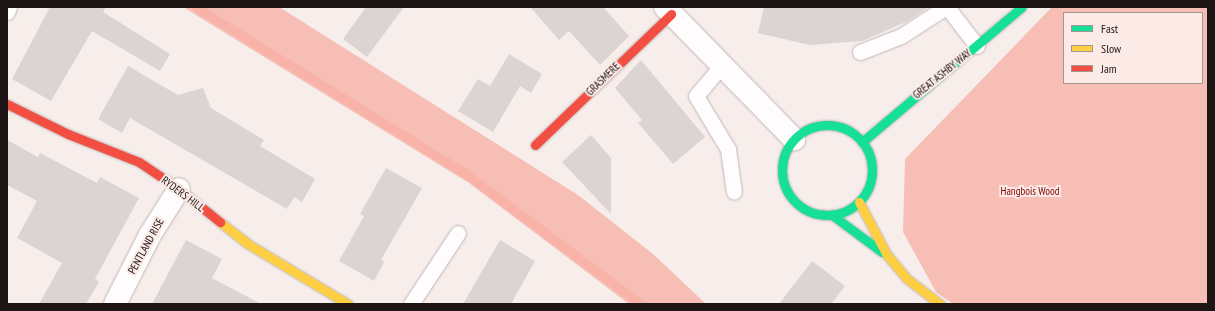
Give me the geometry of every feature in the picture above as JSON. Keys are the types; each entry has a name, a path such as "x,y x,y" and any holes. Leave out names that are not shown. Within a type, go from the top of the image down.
{"street":[{"name":"GREAT ASHBY WAY","path":"862,142 1022,7"},
{"name":"GRASMERE","path":"535,144 668,11 794,139"},
{"name":"RYDERS HILL","path":"7,104 68,134 139,162 179,189 248,244 348,304"},
{"path":"828,125 844,128 862,142 870,155 872,171 866,193 859,202 847,211 832,215 817,214 799,205 789,193 782,173 786,152 794,139 816,126 828,125"},
{"name":"PENTLAND RISE","path":"115,304 150,235 179,189"},
{"path":"859,202 887,255 906,278 940,304"},
{"path":"832,215 887,255"}],"lane":[{"path":"7,12 9,7"},
{"path":"860,52 901,36 947,7 977,46"},
{"path":"722,65 696,96 728,149 734,192"},
{"path":"411,304 458,233"}],"green space":[{"path":"183,7 279,7 578,195 653,254 706,304 629,304 469,183"},
{"name":"Hangbois Wood","path":"1052,7 1208,7 1208,304 953,304 936,292 903,232 905,159"}],"building":[{"path":"50,7 106,7 103,12 170,54 160,71 92,31 51,101 12,79"},
{"path":"366,7 404,7 367,57 343,39"},
{"path":"530,7 603,7 629,36 600,65 569,31 559,40"},
{"path":"764,7 929,7 908,21 862,41 810,45 758,33"},
{"path":"509,54 542,74 531,93 520,86 493,132 458,111 478,79 490,86"},
{"path":"641,60 705,137 673,164 638,123 642,120 615,88"},
{"path":"128,66 178,95 203,88 211,108 264,140 260,146 315,179 302,202 294,197 287,209 130,118 122,133 98,119"},
{"path":"591,135 611,158 611,214 562,162"},
{"path":"7,140 38,157 40,153 97,183 100,177 139,198 95,279 99,282 86,304 39,304 62,263 17,238 37,201 7,185"},
{"path":"386,168 422,188 381,260 384,262 374,281 339,261 364,216 360,214"},
{"path":"186,240 222,259 212,278 261,304 152,304"},
{"path":"500,240 535,261 511,304 463,304"},
{"path":"812,261 845,286 831,304 779,304"}],"waterway":[{"path":"196,7 465,173 641,304"}],"traffic: fast":[{"path":"862,142 1022,7"},
{"path":"827,125 844,129 859,138 868,153 872,170 868,187 859,202 844,211 827,215 810,211 795,202 786,187 782,170 786,153 795,138 810,129 827,125"},
{"path":"832,215 882,252"}],"traffic: slow":[{"path":"859,202 887,255 906,278 940,304"},
{"path":"220,222 248,244 348,304"}],"traffic: jam":[{"path":"535,145 671,14"},
{"path":"7,104 68,134 139,162 179,189 220,222"}]}
